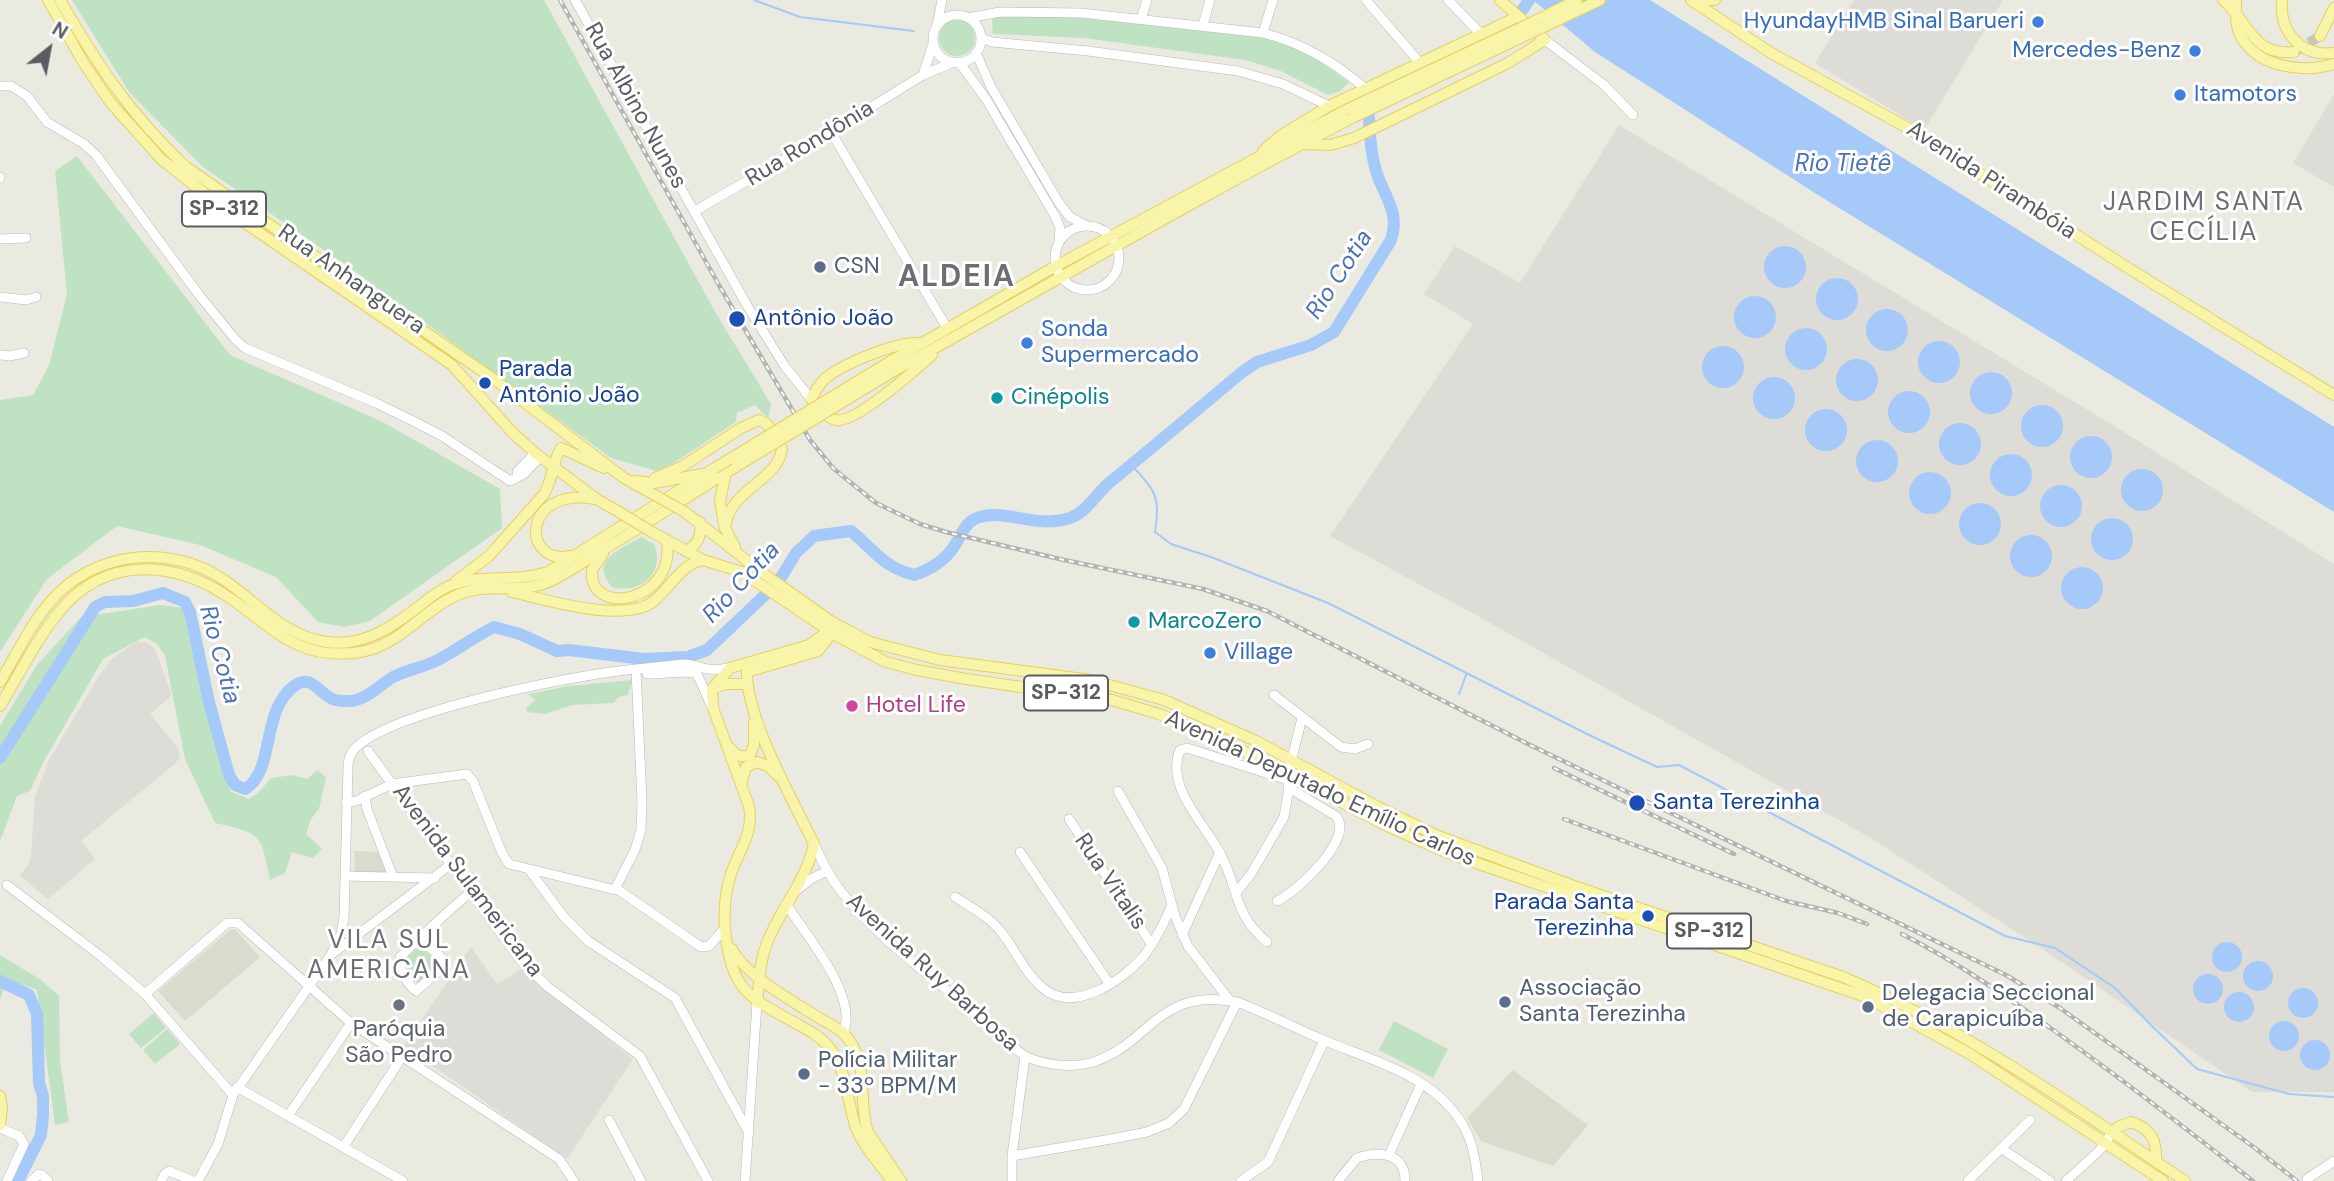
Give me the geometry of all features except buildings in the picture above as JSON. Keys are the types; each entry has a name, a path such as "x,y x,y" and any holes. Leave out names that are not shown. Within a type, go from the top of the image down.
{"main road":[{"name":"Rua Anhanguera","path":"48,0 83,62 110,102 161,159 222,208 452,365 512,432 538,455 598,500 652,532"},
{"name":"Rua Anhanguera","path":"60,0 97,63 125,103 186,166 216,190 292,238 495,380 624,478 685,512"},
{"path":"0,706 59,612 85,588 118,573 153,568 191,576 234,601 285,639 304,649 323,654 342,654 374,648 408,629 448,599 460,594 489,587 527,587 544,583 614,545 894,365 921,343 1056,266 1114,242 1213,193 1350,114 1577,0"},
{"path":"448,586 480,579 536,576 548,572 711,470 894,365 948,341 1062,277 1114,242 1255,159 1600,0"},
{"path":"1680,0 1715,18"},
{"path":"1691,0 1715,18"},
{"path":"1702,0 1715,0"},
{"path":"2223,0 2236,6 2246,30 2259,43 2275,52 2294,52"},
{"path":"2282,0 2283,23 2296,43 2321,55 2334,54"},
{"path":"1501,24 1506,15 1502,2"},
{"path":"1301,144 1330,145 1354,138 1512,61 1545,40 1502,2"},
{"path":"2236,6 2236,24 2241,37 2250,49 2262,58 2290,67 2334,64"},
{"path":"2319,36 2334,8"},
{"path":"1255,159 1280,136 1329,106 1517,17"},
{"name":"Avenida Pirambóia","path":"1715,18 1771,53 1908,128 2334,395"},
{"path":"921,343 911,342 891,347 852,362 826,377 811,399 831,418 837,421 848,419 891,389 948,341"},
{"path":"645,482 683,466 747,424 759,420 767,424 782,449 782,455 773,468 736,500 726,517 725,528"},
{"path":"0,682 38,617 51,601 80,576 114,560 156,556 193,564 224,579 287,628 306,638 337,643 359,641 377,634 489,556 550,485 553,466 561,448"},
{"path":"538,455 561,448 624,478 645,482 664,482 711,470"},
{"path":"727,472 720,500 725,528 740,556"},
{"path":"577,554 556,556 540,546 536,538 538,520 547,508 564,498 578,496 598,500"},
{"name":"Avenida Deputado Emílio Carlos","path":"685,512 740,556 756,574 858,649 886,662 917,670 1128,704 1200,730 1288,780 1329,795 1385,825 1450,854 1866,997 1970,1054 2108,1138 2156,1162 2185,1181"},
{"path":"685,551 697,543 700,522"},
{"name":"Avenida Deputado Emílio Carlos","path":"652,532 702,560 756,574"},
{"path":"614,545 595,563 591,575 593,583 611,598 629,598 650,588 658,580 667,563 667,541"},
{"path":"489,587 562,603 626,611 645,607 691,563 702,560"},
{"path":"712,689 725,684 743,684 747,672 804,656 832,628"},
{"name":"Avenida Deputado Emílio Carlos","path":"832,628 923,657 1091,680 1145,694 1228,727 1388,813 1455,844 1818,968 1882,994 2000,1058 2163,1181"},
{"path":"858,649 838,645 813,648 729,668 712,689 713,708 749,806 751,826 730,878 726,932 729,959 737,979 750,997 813,1033 829,1046 842,1073 860,1137 892,1181"},
{"name":"Avenida Ruy Barbosa","path":"729,668 743,684 755,719 814,844"},
{"path":"721,730 737,755 750,755 754,745 755,719"},
{"path":"741,786 746,767 757,762 768,766 785,783"},
{"path":"757,1003 761,965 767,942 812,856 814,844"},
{"path":"726,932 738,960 745,968 843,1033 854,1050 864,1084 865,1124 901,1181"},
{"path":"836,1058 854,1050"},
{"path":"842,1073 860,1068"},
{"path":"0,1096 0,1127"},
{"path":"2108,1138 2118,1127 2131,1122 2143,1127 2155,1140 2156,1162"}],"street":[{"name":"Rua Albino Nunes","path":"575,0 773,347 794,380 811,399"},
{"path":"923,75 931,57 944,0 992,42 1088,51 1238,71 1283,84 1329,106"},
{"path":"1081,13 1084,0"},
{"path":"1141,19 1147,0"},
{"path":"1203,25 1210,0"},
{"path":"1263,33 1273,0"},
{"path":"1366,0 1420,63"},
{"path":"1448,0 1481,34"},
{"path":"934,42 939,55 956,62 986,99 1055,216 1060,228 1055,253 1056,266 1062,277 1073,286 1086,289 1105,284 1117,267 1114,242 1100,229 1070,217 1059,203 991,87 976,53 986,13"},
{"path":"936,27 946,18 986,13 1081,13 1263,33 1290,41 1331,62 1366,89"},
{"path":"1545,40 1604,84 1633,115"},
{"path":"956,62 965,61 976,53"},
{"name":"Rua Rondônia","path":"695,211 923,75 956,62"},
{"path":"0,86 11,86 27,96 47,122 96,155 199,295 245,348 376,402 442,436 499,474 514,474 538,455"},
{"path":"831,132 947,328"},
{"path":"1059,241 1068,232 1087,226"},
{"path":"0,239 26,238"},
{"path":"0,297 26,300 36,297"},
{"path":"0,355 24,353"},
{"path":"161,1181 169,1171 196,1181 218,1144 235,1091 331,955 341,934 344,916 348,767 352,752 386,730 430,713 499,693 593,675 684,664 711,670 729,668"},
{"path":"636,670 646,674 690,671 697,674 713,708"},
{"path":"615,889 635,850 642,817 636,670"},
{"path":"1274,695 1342,747 1355,749 1368,744"},
{"path":"1236,893 1251,874 1284,817 1291,761 1302,718"},
{"path":"1267,942 1242,913 1220,852 1180,786 1177,760 1180,750 1186,748 1288,780 1339,819 1340,835 1334,845 1293,893 1276,901"},
{"name":"Avenida Sulamericana","path":"368,751 470,893 533,974 640,1056 708,1181"},
{"path":"346,802 392,783 467,774 473,781 504,858 511,864 530,871 615,889 701,947 709,946 726,932"},
{"path":"1012,1156 1147,1132 1169,1123 1184,1109 1233,1001 1182,935 1162,868 1118,791"},
{"path":"1314,802 1329,795"},
{"path":"365,796 367,810 393,877"},
{"name":"Rua Vitalis","path":"1069,820 1152,945"},
{"name":"Avenida Ruy Barbosa","path":"814,844 839,889 868,922 1024,1056 1062,1065 1089,1063 1118,1050 1159,1017 1183,1003 1233,1001 1396,1070 1421,1084 1452,1109 1466,1129 1474,1149 1478,1181"},
{"path":"1020,852 1109,983"},
{"path":"1182,935 1220,852"},
{"path":"331,955 450,865"},
{"path":"530,871 575,930 675,998 749,1133"},
{"path":"827,871 804,883 789,900 844,997 847,1018 843,1033"},
{"path":"345,876 435,878"},
{"path":"7,885 121,971 235,1091 288,1116 403,1181"},
{"path":"419,938 442,958 443,964 420,990 414,990 402,971 400,957 419,938 470,893"},
{"path":"956,897 992,921 1033,979 1046,991 1064,998 1083,997 1109,983 1142,958 1152,945 1172,905"},
{"path":"145,994 227,923 235,922 243,926 351,1023 559,1159 574,1181"},
{"path":"745,1181 757,1003"},
{"path":"288,1116 351,1023"},
{"path":"1241,1181 1268,1162 1324,1041"},
{"path":"1012,1181 1012,1156 1024,1056"},
{"path":"344,1146 402,1057"},
{"path":"1389,1155 1421,1084"},
{"path":"610,1120 642,1181"},
{"path":"1968,1181 2030,1120"},
{"path":"0,1127 19,1136 24,1144 7,1181"},
{"path":"2066,1181 2108,1138"},
{"path":"2002,1149 2050,1181"},
{"path":"1338,1181 1357,1158 1374,1154 1389,1155 1404,1169 1405,1181"},
{"path":"2306,1178 2334,1161"},
{"path":"31,1181 38,1174 48,1180"}],"shaded area":[{"path":"1854,0 2003,0 1924,130 1815,63"},
{"path":"2334,94 2334,187 2293,163"},
{"path":"1619,125 2119,429 2334,564 2334,1092 2252,1092 2047,952 1869,837 1476,615 1330,536 1473,324 1424,294 1455,246 1520,283"},
{"path":"136,642 146,642 155,649 171,693 170,697 150,714 178,748 180,756 176,763 81,841 95,859 48,899 19,875 28,866 31,856 35,796 49,760 100,674 112,659"},
{"path":"354,851 381,852 388,873 355,872"},
{"path":"235,929 260,957 185,1021 158,991 230,930"},
{"path":"471,947 497,984 521,969 633,1059 567,1159 404,1046"},
{"path":"1513,1070 1588,1125 1553,1166 1481,1141 1467,1118"}],"green space":[{"path":"72,0 544,0 714,310 771,404 768,418 755,405 737,413 736,422 660,472 611,458 347,266 203,167 129,92"},
{"path":"999,13 1089,14 1262,36 1306,52 1349,82 1340,91 1328,95 1281,71 1245,60 1084,38 993,34 992,20"},
{"path":"957,20 970,25 975,38 970,51 957,56 944,51 939,38 944,25"},
{"path":"77,156 230,355 383,422 500,489 502,528 370,621 344,627 318,622 276,577 200,545 117,526 47,579 0,652 0,400 33,395 49,365 67,294 55,171"},
{"path":"641,537 654,544 657,564 654,572 648,579 632,588 612,587 604,569 606,562 617,551"},
{"path":"160,605 185,608 230,791 249,799 271,778 292,775 307,779 317,770 326,777 319,809 311,819 306,834 322,849 313,858 292,852 285,873 270,880 264,853 257,838 251,833 215,823 185,759 165,656 157,644 145,637 103,659 43,763 30,791 17,796 0,841 0,726 37,665 81,617"},
{"path":"632,680 628,695 619,697 613,703 572,705 545,714 527,712 526,708 535,700 528,694 569,686"},
{"path":"421,945 440,966 419,984 409,975 407,956"},
{"path":"0,955 41,980 59,996 60,1061 69,1122 55,1125 37,990 7,979 0,1000"},
{"path":"154,1013 166,1028 141,1048 129,1034"},
{"path":"1394,1021 1448,1049 1433,1078 1379,1050"},
{"path":"167,1029 180,1044 155,1064 143,1050"}],"water":[{"name":"Rio Tietê","path":"1533,0 1650,0 2334,427 2334,512 1818,195 1595,52"},
{"path":"1785,246 1800,252 1806,267 1800,282 1785,288 1770,282 1764,267 1770,252"},
{"path":"1837,278 1852,284 1858,299 1852,314 1837,320 1822,314 1816,299 1822,284"},
{"path":"1755,296 1770,302 1776,317 1770,332 1755,338 1740,332 1734,317 1740,302"},
{"path":"1887,309 1902,315 1908,330 1902,345 1887,351 1872,345 1866,330 1872,315"},
{"path":"1806,328 1821,334 1827,349 1821,364 1806,370 1791,364 1785,349 1791,334"},
{"path":"1939,341 1954,347 1960,362 1954,377 1939,383 1924,377 1918,362 1924,347"},
{"path":"1723,346 1738,352 1744,367 1738,382 1723,388 1708,382 1702,367 1708,352"},
{"path":"1857,359 1872,365 1878,380 1872,395 1857,401 1842,395 1836,380 1842,365"},
{"path":"1991,372 2006,378 2012,393 2006,408 1991,414 1976,408 1970,393 1976,378"},
{"path":"1774,377 1789,383 1795,398 1789,413 1774,419 1759,413 1753,398 1759,383"},
{"path":"1909,391 1924,397 1930,412 1924,427 1909,433 1894,427 1888,412 1894,397"},
{"path":"2042,405 2057,411 2063,426 2057,441 2042,447 2027,441 2021,426 2027,411"},
{"path":"1826,409 1841,415 1847,430 1841,445 1826,451 1811,445 1805,430 1811,415"},
{"path":"1960,423 1975,429 1981,444 1975,459 1960,465 1945,459 1939,444 1945,429"},
{"path":"2091,436 2106,442 2112,457 2106,472 2091,478 2076,472 2070,457 2076,442"},
{"path":"1877,440 1892,446 1898,461 1892,476 1877,482 1862,476 1856,461 1862,446"},
{"path":"2011,454 2026,460 2032,475 2026,490 2011,496 1996,490 1990,475 1996,460"},
{"path":"2142,469 2157,475 2163,490 2157,505 2142,511 2127,505 2121,490 2127,475"},
{"path":"1930,472 1945,478 1951,493 1945,508 1930,514 1915,508 1909,493 1915,478"},
{"path":"2061,485 2076,491 2082,506 2076,521 2061,527 2046,521 2040,506 2046,491"},
{"path":"1980,503 1995,509 2001,524 1995,539 1980,545 1965,539 1959,524 1965,509"},
{"path":"2112,518 2127,524 2133,539 2127,554 2112,560 2097,554 2091,539 2097,524"},
{"path":"2031,535 2046,541 2052,556 2046,571 2031,577 2016,571 2010,556 2016,541"},
{"path":"2082,567 2097,573 2103,588 2097,603 2082,609 2067,603 2061,588 2067,573"},
{"path":"2227,942 2238,946 2242,957 2238,968 2227,972 2216,968 2212,957 2216,946"},
{"path":"2258,961 2269,965 2273,976 2269,987 2258,991 2247,987 2243,976 2247,965"},
{"path":"2208,974 2219,978 2223,989 2219,1000 2208,1004 2197,1000 2193,989 2197,978"},
{"path":"2303,988 2314,992 2318,1003 2314,1014 2303,1018 2292,1014 2288,1003 2292,992"},
{"path":"2239,992 2250,996 2254,1007 2250,1018 2239,1022 2228,1018 2224,1007 2228,996"},
{"path":"2284,1021 2295,1025 2299,1036 2295,1047 2284,1051 2273,1047 2269,1036 2273,1025"},
{"path":"2315,1040 2326,1044 2330,1055 2326,1066 2315,1070 2304,1066 2300,1055 2304,1044"}],"waterway":[{"path":"754,0 800,17 914,31"},
{"name":"Rio Cotia","path":"1523,9 1529,0"},
{"name":"Rio Cotia","path":"0,758 95,607 105,602 133,601 163,593 185,602 190,612 209,702 229,775 235,785 245,789 255,780 261,769 276,710 283,697 300,682 311,683 335,700 357,700 393,677 438,660 494,627 520,634 557,651 644,659 688,657 707,650 764,596 782,576 796,553 814,536 851,531 887,563 914,575 931,568 945,557 967,525 980,517 1001,515 1046,521 1070,518 1241,373 1257,362 1311,345 1334,332 1391,240 1393,229 1392,211 1373,161 1369,117"},
{"path":"1132,466 1154,495 1157,511 1155,532 1171,544 1328,603 1657,767 1679,765 2005,936 2055,948 2115,988 2197,1069 2289,1094 2334,1097"},
{"path":"1459,694 1466,675"},
{"name":"Rio Cotia","path":"0,981 29,995 37,1014 39,1083 43,1096 41,1135 18,1181"}],"tunnel":[{"path":"2296,51 2320,36"}],"railway":[{"path":"560,0 720,287 810,440 834,469 876,503 920,524 946,532 1203,589 1267,611 1528,744 2006,975 2060,1008 2297,1181"},
{"path":"1554,768 1734,854"},
{"path":"1564,819 1786,901 1838,913 1867,924"},
{"path":"1902,934 2019,1005 2253,1181"}],"place":[{"name":"HyundayHMB Sinal Barueri","path":"2038,22"},
{"name":"Mercedes-Benz","path":"2195,51"},
{"name":"Itamotors","path":"2180,95"},
{"name":"CSN","path":"820,267"},
{"name":"Antônio João","path":"737,319"},
{"name":"Sonda Supermercado","path":"1027,343"},
{"name":"Parada Antônio João","path":"485,383"},
{"name":"Cinépolis","path":"997,398"},
{"name":"MarcoZero","path":"1134,622"},
{"name":"Village","path":"1210,653"},
{"name":"Hotel Life","path":"852,706"},
{"name":"Santa Terezinha","path":"1637,803"},
{"name":"Parada Santa Terezinha","path":"1648,916"},
{"name":"Associação Santa Terezinha","path":"1505,1002"},
{"name":"Paróquia São Pedro","path":"399,1005"},
{"name":"Delegacia Seccional de Carapicuíba","path":"1868,1007"},
{"name":"Polícia Militar - 33º BPM/M","path":"804,1074"}],"district":[{"name":"JARDIM SANTA CECÍLIA","path":"2204,218"},
{"name":"ALDEIA","path":"957,278"},
{"name":"VILA SUL AMERICANA","path":"389,956"}]}
